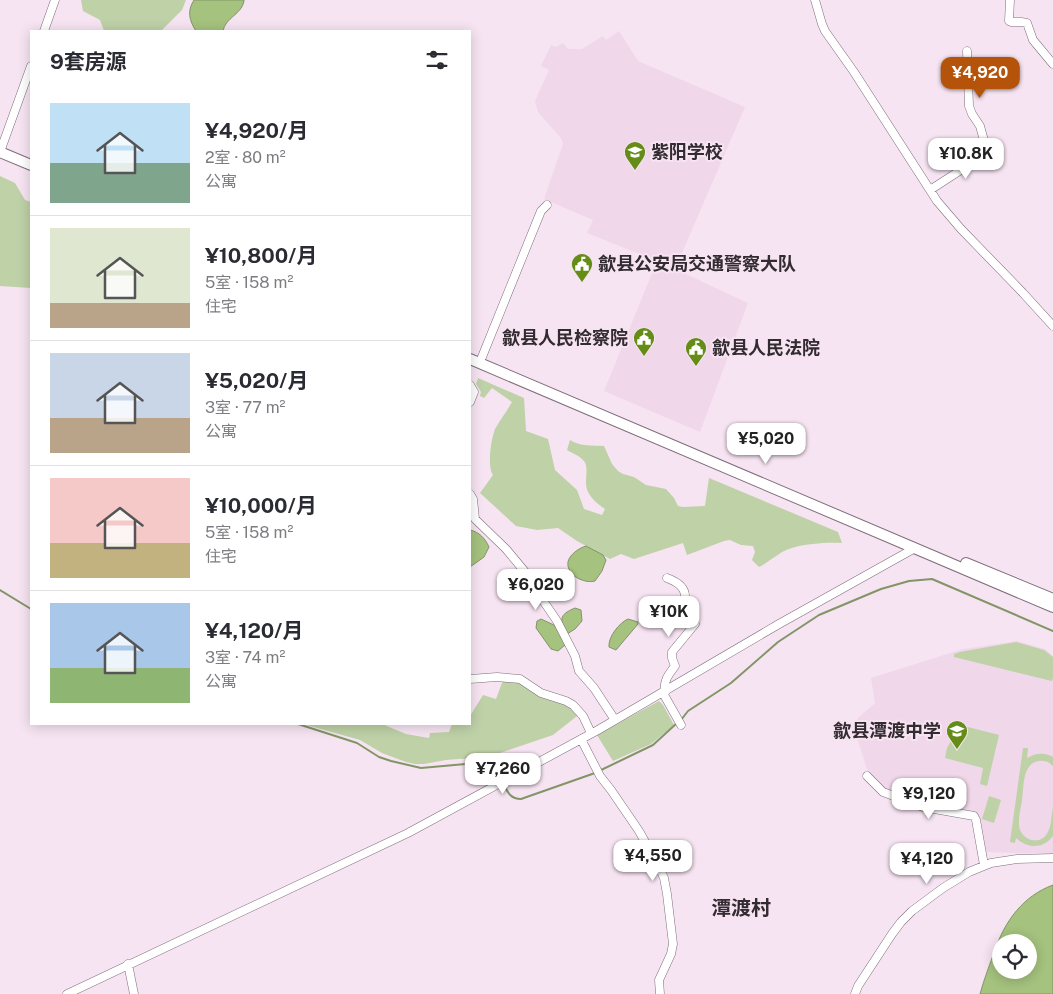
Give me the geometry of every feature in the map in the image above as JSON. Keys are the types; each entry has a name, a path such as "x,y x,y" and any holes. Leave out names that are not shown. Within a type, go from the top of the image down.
{"main road":[{"path":"0,152 30,165"},
{"path":"0,159 30,172"},
{"path":"471,352 1053,599"},
{"path":"471,359 1053,607"}],"street":[{"path":"44,30 55,0"},
{"path":"815,0 825,31 930,190 961,229 1053,326"},
{"path":"1010,0 1009,21 1027,23 1033,40 1053,64"},
{"path":"930,190 967,166 986,148 980,126 972,114 970,106 967,51"},
{"path":"0,152 30,69"},
{"path":"482,357 541,212 547,205"},
{"path":"471,387 474,392 471,400"},
{"path":"471,495 474,499 476,519 506,549 536,585 542,599 557,621 576,656 579,671 594,688 615,720"},
{"path":"67,994 408,833 615,720 915,548"},
{"path":"667,578 676,582 684,590 683,609 695,624 672,652 675,666 664,685 664,692 681,725"},
{"path":"471,678 497,677 520,679 541,693 566,701 573,706 582,716 591,733"},
{"path":"581,739 600,776 639,831 664,878 673,944 671,954 659,980 660,994"},
{"path":"867,776 883,792 923,807 974,816 984,865"},
{"path":"854,994 892,934 906,916 931,896 962,876 984,865 1017,859 1053,858"},
{"path":"128,964 134,994"}],"shaded area":[{"path":"81,0 186,0 182,10 162,30 104,30 100,20 83,11"},
{"path":"194,0 244,0 243,5 223,30 196,30 190,16 190,8"},
{"name":"紫阳学校","path":"619,31 638,61 745,107 675,269 748,303 700,432 604,391 657,261 587,233 593,220 544,199 563,144 561,138 538,112 535,101 549,70 541,66 551,45 556,47 563,43 568,49 582,49 603,36 606,40"},
{"path":"0,176 15,183 25,200 30,202 30,288 0,286"},
{"path":"478,378 524,398 526,431 548,439 555,470 577,490 584,509 602,515 605,509 589,494 586,486 585,463 567,450 570,440 582,445 604,446 612,464 618,471 634,477 646,485 666,489 678,506 705,506 709,478 838,532 842,543 820,543 788,549 759,567 752,560 755,552 753,546 741,545 730,540 687,555 683,543 634,559 621,554 610,559 558,528 537,530 516,526 480,493 493,475 490,460 495,429 512,402 492,388 484,398 480,396 481,392 476,384"},
{"path":"471,530 481,536 489,547 484,557 471,566"},
{"path":"586,546 603,555 606,560 602,571 595,581 591,582 581,580 573,575 568,567 572,554"},
{"path":"575,608 581,610 582,621 567,634 562,618 566,613"},
{"path":"541,619 554,625 565,641 565,645 558,651 551,649 536,628 537,621"},
{"path":"628,619 638,622 638,624 616,650 609,647 610,639 615,631"},
{"name":"歙县潭渡中学","path":"1017,641 1045,649 1053,656 1053,854 983,852 975,813 930,807 884,790 869,775 853,726 859,717 875,703 871,678 963,649"},
{"path":"1016,642 1044,650 1053,657 1052,681 954,657 954,654 960,652"},
{"path":"503,680 516,680 568,704 578,712 577,716 553,735 494,755 424,764 406,762 382,753 360,740 307,725 384,725 406,734 429,738 430,733 449,732 452,725 471,725 471,714 483,695 496,699"},
{"path":"659,701 674,725 651,744 613,761 597,735"},
{"path":"960,725 999,735 987,786 980,784 983,768 945,758 947,748"},
{"path":"1023,748 1028,748 1027,758 1040,754 1053,757 1053,766 1045,761 1033,763 1029,766 1025,776 1019,815 1020,830 1023,835 1033,840 1043,838 1049,831 1053,807 1053,836 1045,843 1035,846 1025,844 1016,838 1015,843 1010,842"},
{"path":"989,796 1001,800 994,823 982,819"},
{"path":"1053,885 1053,994 980,994 992,958 992,979 1037,979 1037,934 1002,934 1016,911 1033,896"}],"waterway":[{"path":"681,720 688,711 731,683 778,642 819,615 881,589 909,581 932,579 1053,631"},
{"path":"0,590 30,608"},
{"path":"599,771 653,745 677,723"},
{"path":"301,725 357,743 379,757 421,768 488,762 493,765 501,781"},
{"path":"504,785 512,797 521,799 595,773"}],"place":[{"name":"紫阳学校","path":"635,171"},
{"name":"歙县公安局交通警察大队","path":"582,283"},
{"name":"歙县人民检察院","path":"644,357"},
{"name":"歙县人民法院","path":"696,367"},
{"name":"歙县潭渡中学","path":"957,750"}],"district":[{"name":"潭渡村","path":"741,908"}]}
